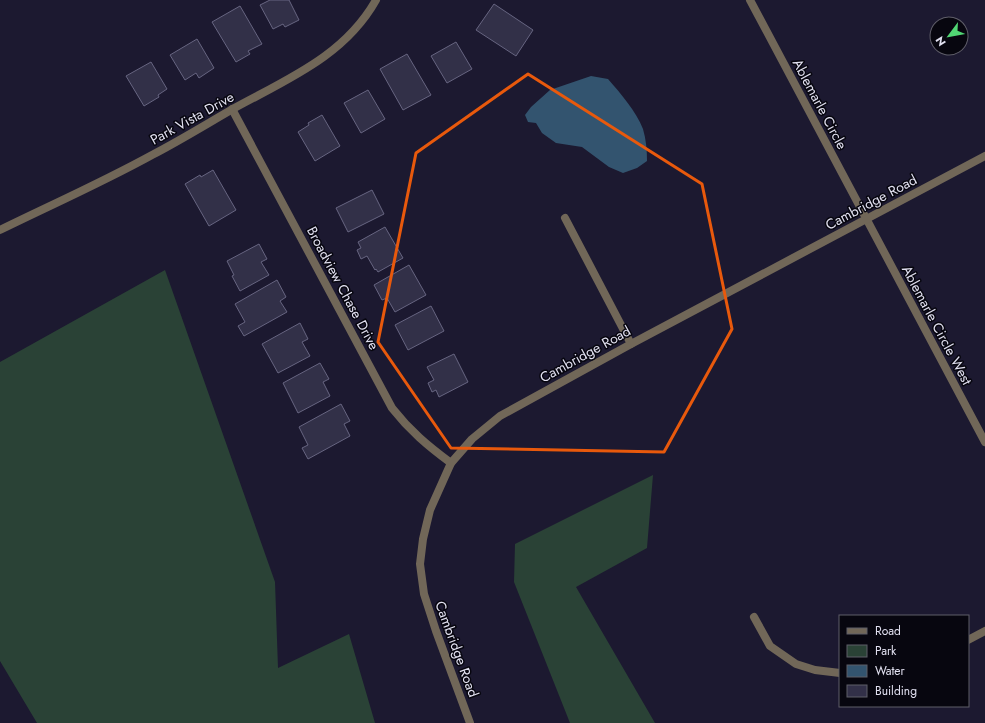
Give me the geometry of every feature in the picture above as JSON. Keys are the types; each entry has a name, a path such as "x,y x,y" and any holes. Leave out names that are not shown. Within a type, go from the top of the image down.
{"street":[{"name":"Park Vista Drive","path":"0,230 152,155 232,109 281,84 321,60 350,35 376,0"},
{"name":"Ablemarle Circle","path":"750,0 866,220"},
{"name":"Broadview Chase Drive","path":"232,109 392,408 405,425 424,443 451,463"},
{"name":"Cambridge Road","path":"470,723 424,594 420,564 423,539 430,510 451,463 472,439 500,416 631,344 985,156"},
{"path":"565,218 631,344"},
{"name":"Ablemarle Circle West","path":"866,220 985,442"},
{"path":"754,617 770,646 796,664 815,670 839,673"},
{"path":"969,639 985,631"}],"highlighted area":[{"path":"528,74 702,184 732,329 664,452 451,448 378,342 416,153"}],"green space":[{"path":"165,270 275,582 278,668 349,634 375,723 37,723 0,661 0,362"},
{"path":"653,475 647,548 576,587 655,723 570,723 514,582 515,544"}],"water":[{"path":"591,76 608,79 628,103 640,122 645,137 647,161 637,168 623,173 609,167 582,147 556,143 542,133 536,123 528,122 525,115 531,107 550,90"}],"building":[{"path":"270,0 289,0 299,20 285,27 283,24 273,29 260,5"},
{"path":"494,4 533,30 516,56 476,30"},
{"path":"240,6 262,44 248,51 250,54 236,62 212,22"},
{"path":"197,39 214,68 199,78 196,73 185,80 170,55"},
{"path":"456,42 472,69 447,83 431,56"},
{"path":"407,54 431,95 403,110 380,69"},
{"path":"151,62 167,89 158,95 159,97 144,106 126,76"},
{"path":"368,90 385,119 361,133 344,103"},
{"path":"322,115 340,146 315,161 298,132 309,125 308,123"},
{"path":"213,170 236,210 209,226 185,184 200,175 201,177"},
{"path":"372,190 384,214 348,232 336,208"},
{"path":"385,227 403,258 378,272 376,269 375,270 367,256 361,259 357,250 361,248 358,242"},
{"path":"259,244 267,259 261,262 269,275 240,291 232,276 234,275 227,261"},
{"path":"409,265 426,295 395,312 387,298 382,300 374,285"},
{"path":"277,280 286,297 280,301 287,312 244,336 238,326 245,322 235,304"},
{"path":"431,306 444,331 408,350 395,325"},
{"path":"300,323 308,339 302,342 310,356 278,373 262,344"},
{"path":"454,354 468,382 439,397 436,390 432,392 428,383 434,380 427,367"},
{"path":"320,363 329,379 323,382 330,396 298,413 283,383"},
{"path":"341,404 350,421 344,424 350,436 308,459 302,448 308,445 299,427"}]}
